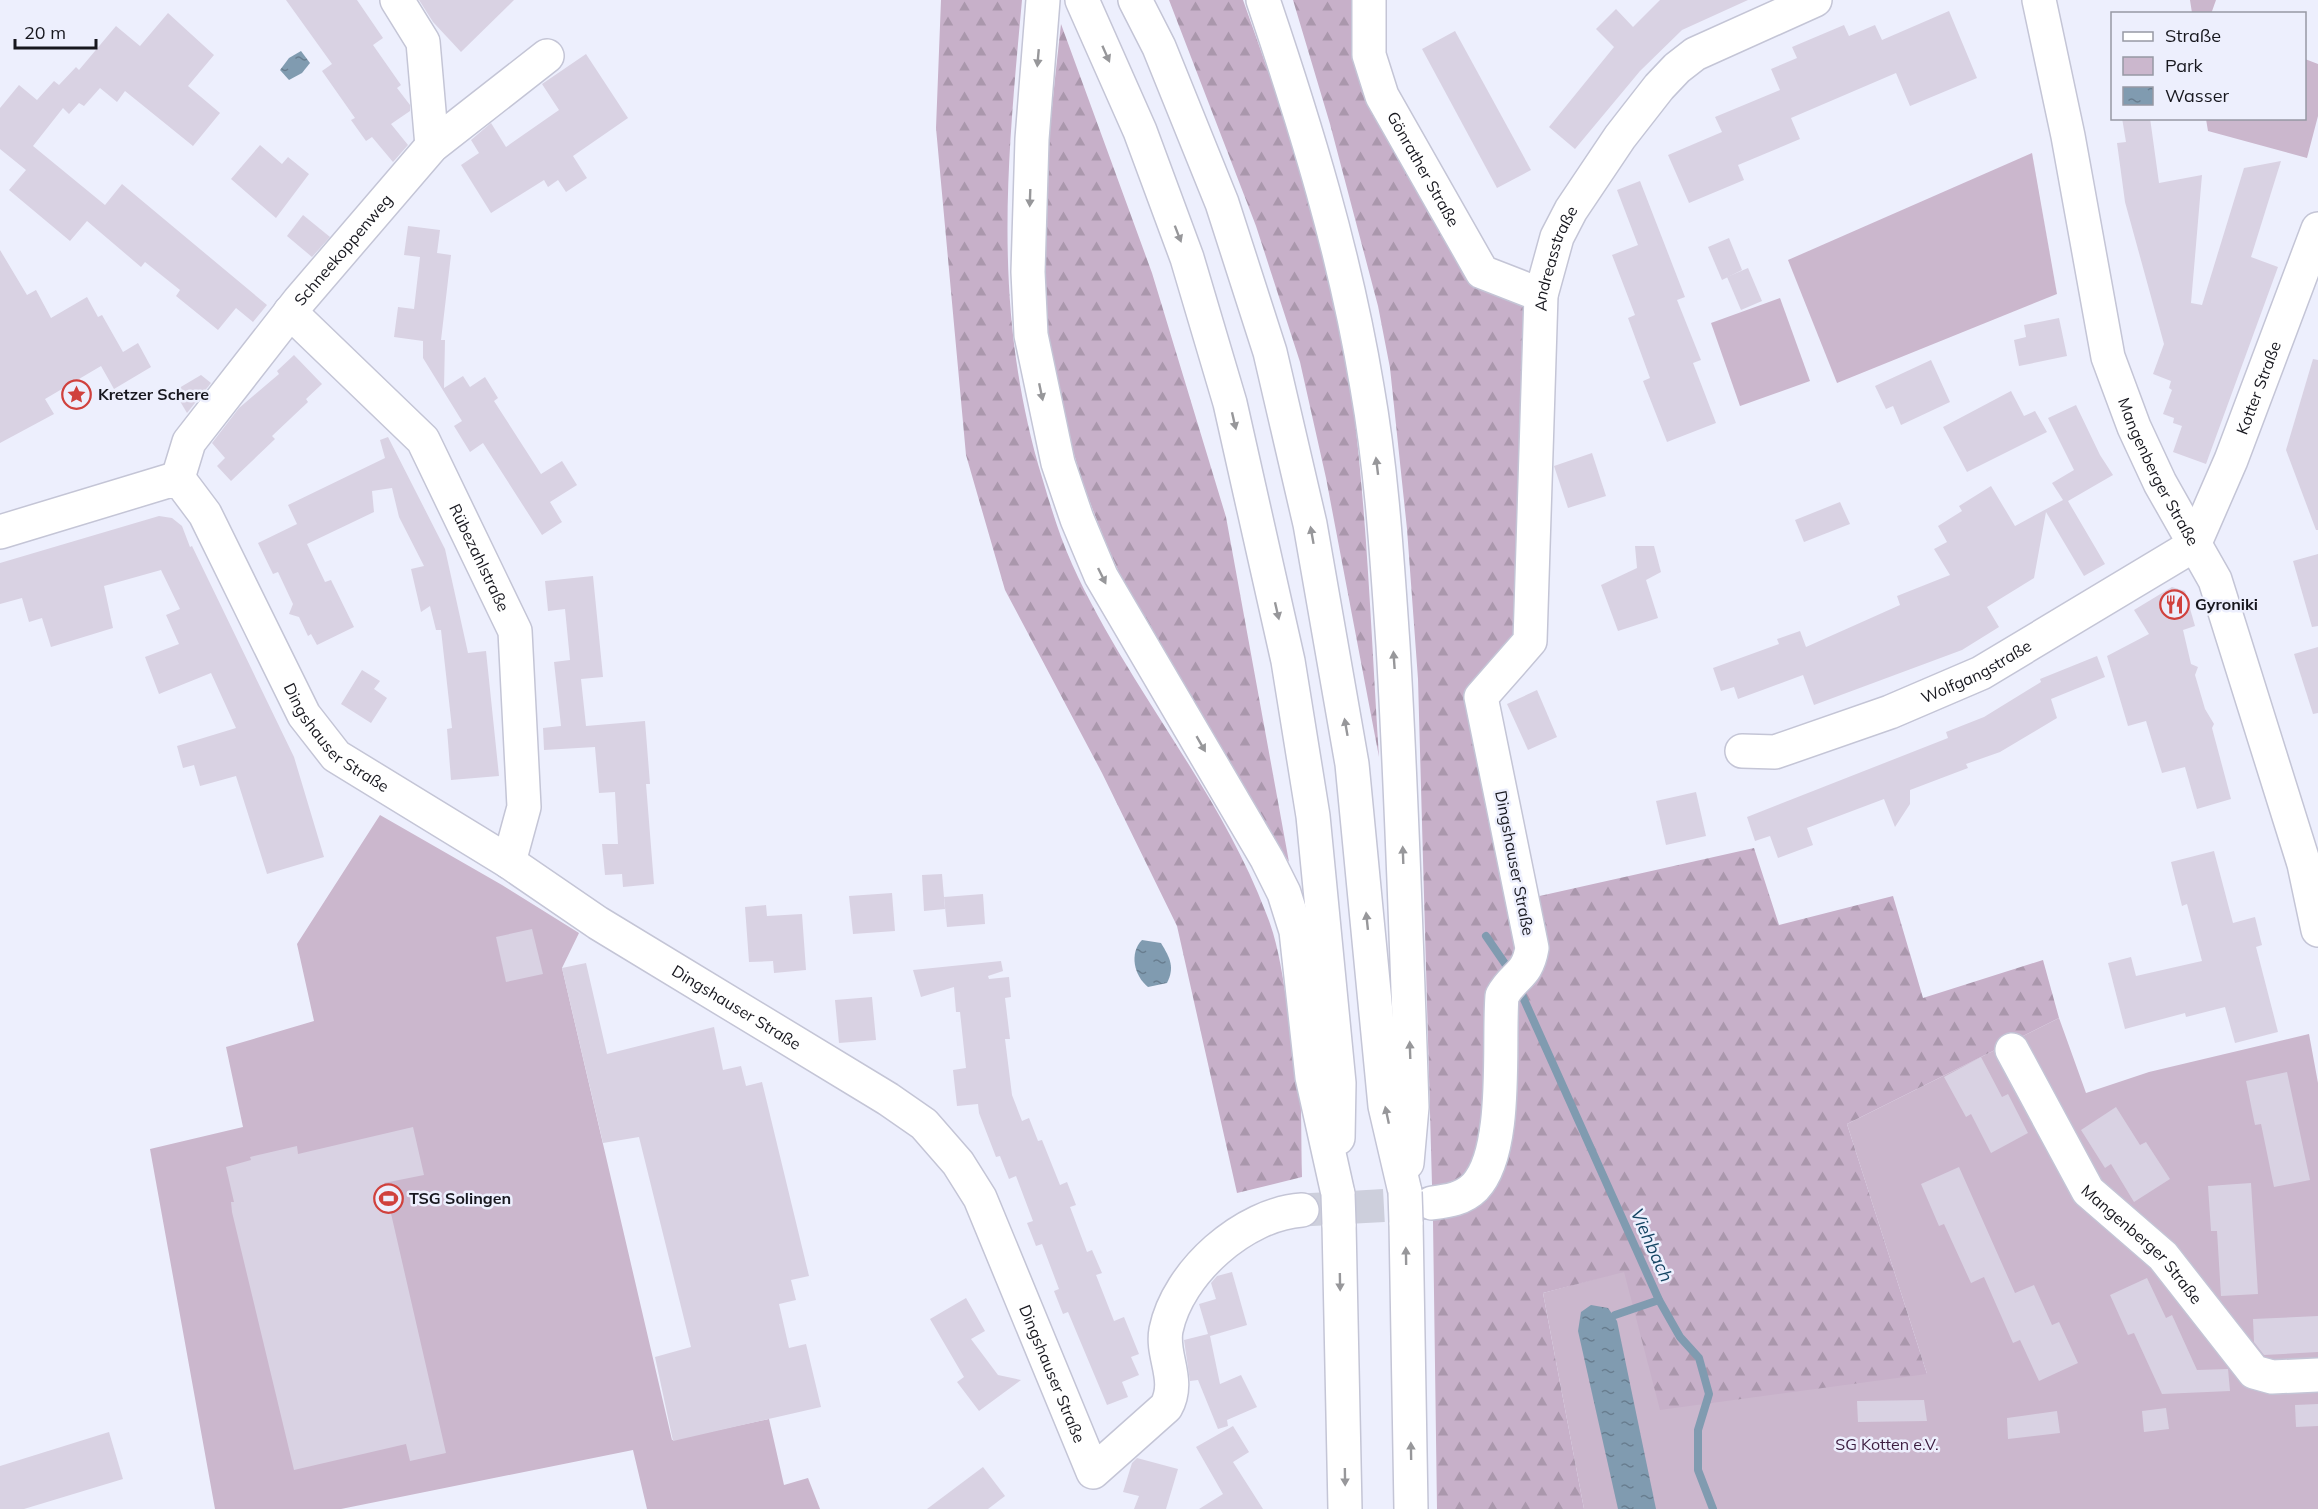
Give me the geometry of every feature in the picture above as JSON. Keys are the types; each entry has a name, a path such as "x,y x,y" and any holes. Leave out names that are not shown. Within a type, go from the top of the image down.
{"main road":[{"path":"397,0 423,42 432,146"},
{"path":"1043,0 1032,139 1028,272 1031,335 1059,462 1077,519 1101,576 1139,645 1256,839 1284,893 1296,931 1312,1077 1338,1209"},
{"path":"1082,0 1140,131 1187,258 1230,402 1288,661 1312,816 1339,1083 1338,1209 1345,1509"},
{"path":"1135,0 1159,47 1222,204 1270,352 1311,525 1352,764 1385,1106 1414,1206"},
{"path":"1263,0 1297,101 1334,230 1368,389 1387,554 1399,749 1412,1107 1414,1206 1411,1509"},
{"name":"Gönrather Straße","path":"1369,0 1369,55 1382,96 1482,272 1542,295"},
{"name":"Andreasstraße","path":"1530,641 1542,295 1557,237 1570,210 1620,137 1659,87 1695,54 1815,0"},
{"name":"Mangenberger Straße","path":"2038,0 2068,136 2108,357 2138,437 2194,545 2215,580 2311,860 2318,930"},
{"name":"Schneekoppenweg","path":"178,478 189,442 290,312 432,146 547,56"},
{"name":"Kotter Straße","path":"2194,545 2231,460 2318,229"},
{"name":"Rübezahlstraße","path":"290,312 423,440 515,631 524,807 509,862"},
{"path":"0,532 178,478"},
{"name":"Dingshauser Straße","path":"178,478 205,514 304,715 323,743 351,767 509,862 598,923 849,1075 924,1124 958,1163 980,1198 1093,1472 1166,1407 1171,1398 1172,1375 1166,1331 1171,1315 1191,1280 1209,1260 1240,1234 1271,1216 1302,1210"},
{"name":"Wolfgangstraße","path":"1742,751 1775,752 1890,712 1981,673 2194,545"},
{"name":"Dingshauser Straße","path":"1414,1206 1453,1200 1469,1192 1486,1170 1496,1131 1502,996 1508,985 1525,972 1532,948 1481,697 1530,641"},
{"name":"Mangenberger Straße","path":"2012,1050 2088,1191 2163,1256 2254,1372 2272,1377 2318,1375"}],"green space":[{"path":"941,0 1022,0 1009,176 1009,289 1014,346 1024,405 1038,464 1072,564 1094,609 1224,823 1270,924 1279,958 1298,1063 1302,1177 1237,1193 1177,926 1102,773 1005,590 966,455 936,128"},
{"path":"1169,0 1243,0 1314,210 1336,296 1351,392 1366,548 1379,757 1326,478 1300,362 1256,226"},
{"path":"1293,0 1359,0 1469,274 1535,298 1520,635 1469,691 1513,902 1754,848 1779,925 1893,896 1923,998 2043,960 2059,1018 1847,1124 1927,1374 1660,1410 1624,1272 1543,1293 1584,1509 1437,1509 1433,1221 1418,679 1407,529 1390,368 1378,306 1330,124"},
{"path":"2190,0 2216,0 2212,12 2192,12"},
{"path":"1061,24 1152,273 1226,517 1289,862 1182,692 1149,634 1094,513 1073,450 1049,346 1044,285 1046,173"},
{"path":"2306,59 2318,64 2318,116 2307,158 2208,131 2206,120 2306,120"},
{"path":"2032,153 2057,294 1837,383 1788,260"},
{"path":"1780,298 1810,381 1740,406 1711,323"},
{"name":"TSG Solingen","path":"380,815 502,885 579,933 562,968 672,1440 769,1419 784,1485 808,1478 820,1509 647,1509 633,1450 341,1509 215,1509 150,1149 243,1127 226,1047 314,1021 297,944"},
{"name":"SG Kotten e.V.","path":"2059,1018 2086,1093 2149,1072 2309,1034 2318,1083 2318,1509 1584,1509 1543,1293 1624,1271 1927,1374 1847,1124"}],"water":[{"path":"301,51 310,63 302,73 289,80 280,70 289,58"},
{"path":"1142,940 1161,943 1164,948 1171,967 1167,983 1148,987 1139,977 1134,958 1135,951"},
{"path":"1591,1305 1608,1308 1617,1321 1656,1509 1618,1509 1578,1331 1581,1312"}],"building":[{"path":"286,0 357,0 383,38 373,45 401,85 397,88 410,105 410,111 391,124 408,145 393,162 372,137 366,141 351,120 355,118 322,71 332,64"},
{"path":"419,0 514,0 461,52 433,22"},
{"path":"1660,0 1748,0 1682,30 1640,71 1575,149 1549,127 1614,47 1596,29 1616,9 1633,27"},
{"path":"1949,11 1977,78 1910,106 1896,73 1791,118 1800,139 1738,165 1744,180 1689,203 1668,155 1722,132 1715,117 1780,90 1771,69 1797,58 1792,47 1844,25 1849,36 1875,25 1882,40"},
{"path":"168,13 214,55 188,86 220,113 193,146 125,91 117,102 100,88 84,106 79,103 69,114 63,108 33,146 105,205 122,184 267,305 253,322 236,308 218,330 176,296 180,290 145,262 141,267 87,221 70,241 9,190 26,170 0,149 0,108 19,85 37,100 54,81 59,85 76,67 79,70 116,26 140,46"},
{"path":"1455,31 1531,170 1497,188 1422,49"},
{"path":"586,54 628,118 573,156 587,178 566,192 558,180 548,187 544,180 491,213 461,165 479,153 471,140 491,123 506,147 559,110 542,84"},
{"path":"2122,120 2150,120 2159,183 2202,175 2191,303 2202,305 2244,168 2281,161 2251,257 2278,267 2206,464 2173,452 2182,426 2173,423 2174,418 2163,414 2172,390 2169,388 2171,381 2153,374 2164,344 2125,202 2117,143 2126,142"},
{"path":"260,145 282,164 288,157 309,174 276,218 231,179"},
{"path":"1640,181 1685,297 1677,300 1701,360 1693,363 1716,423 1667,442 1643,381 1650,378 1628,318 1635,315 1612,255 1638,245 1617,190"},
{"path":"303,215 330,237 312,257 287,236"},
{"path":"408,226 440,230 437,253 451,255 441,340 445,340 444,388 463,376 470,387 485,377 498,398 494,401 541,474 562,461 577,485 550,502 562,522 542,535 483,443 470,452 454,426 462,421 423,358 423,341 394,337 398,307 414,309 420,257 404,255"},
{"path":"1729,238 1742,270 1722,280 1708,247"},
{"path":"0,250 27,295 36,290 51,318 87,297 98,317 102,315 123,352 138,343 151,367 114,389 101,366 45,399 54,414 0,443"},
{"path":"1748,268 1762,301 1741,310 1727,277"},
{"path":"2059,318 2067,356 2019,366 2014,340 2026,337 2024,325"},
{"path":"294,355 322,384 306,399 308,402 272,436 275,439 231,481 217,466 225,458 212,443 239,408 279,374 277,371"},
{"path":"2313,359 2318,360 2318,530 2316,530 2286,450"},
{"path":"1931,360 1950,402 1901,425 1893,406 1886,409 1875,386"},
{"path":"201,375 211,383 187,413 174,391"},
{"path":"2011,391 2024,416 2035,411 2047,432 1967,472 1943,427"},
{"path":"2076,405 2100,455 2113,475 2068,501 2105,564 2084,576 2046,512 2034,578 1987,607 1999,627 1962,650 1814,705 1803,675 1738,699 1734,687 1721,691 1713,668 1779,644 1777,639 1800,631 1806,647 1900,605 1897,596 1950,575 1934,549 1947,542 1938,526 1962,511 1959,506 1991,486 2015,526 2063,500 2052,483 2074,470 2048,418"},
{"path":"388,437 445,549 468,653 486,651 499,776 451,780 447,729 452,728 441,630 436,630 430,606 421,612 411,569 424,566 399,517 392,488 372,491 374,512 307,544 325,582 331,580 354,627 317,645 311,634 308,636 299,617 289,614 293,604 278,572 273,574 258,543 297,524 288,505 385,458 380,440"},
{"path":"1592,453 1606,496 1568,508 1554,466"},
{"path":"1840,502 1850,524 1804,542 1795,520"},
{"path":"159,516 172,518 182,526 190,547 192,546 223,610 294,757 324,857 267,874 236,776 200,786 194,765 183,768 177,746 236,728 211,673 159,694 145,657 179,644 166,615 180,609 161,570 104,586 113,628 51,647 42,618 29,622 22,598 0,604 0,563"},
{"path":"1635,546 1654,546 1661,572 1646,580 1658,618 1618,631 1601,585 1637,568"},
{"path":"2318,554 2318,626 2312,627 2293,561"},
{"path":"593,576 603,677 581,679 586,726 645,721 650,784 646,784 654,884 623,887 622,874 605,875 602,844 618,844 615,792 599,793 595,747 544,750 543,728 561,726 554,662 570,660 565,609 548,611 545,581"},
{"path":"2172,587 2185,591 2195,626 2183,630 2191,664 2198,667 2195,675 2205,709 2214,724 2212,728 2231,799 2197,809 2185,767 2162,773 2146,721 2128,726 2107,656 2149,634 2134,610"},
{"path":"2318,647 2318,713 2313,714 2294,654"},
{"path":"2097,656 2105,677 2051,699 2057,718 2000,752 1966,764 1968,768 1910,790 1910,804 1895,827 1884,799 1807,828 1813,845 1778,858 1770,836 1755,841 1747,817 1948,738 1946,732 1984,717 2041,682 2040,679"},
{"path":"362,670 380,681 374,689 387,698 371,723 341,704"},
{"path":"1537,690 1557,737 1528,750 1507,704"},
{"path":"1696,792 1706,836 1666,845 1656,801"},
{"path":"2214,851 2233,923 2255,917 2262,945 2256,947 2278,1032 2235,1043 2225,1007 2186,1017 2185,1013 2125,1029 2108,963 2131,957 2136,976 2202,961 2187,904 2182,906 2171,862"},
{"path":"942,874 945,909 924,911 922,875"},
{"path":"892,893 895,931 853,934 849,896"},
{"path":"983,894 985,924 947,927 944,897"},
{"path":"766,905 767,916 802,914 806,970 774,973 773,961 749,962 745,907"},
{"path":"532,929 543,974 506,982 496,937"},
{"path":"1001,961 1003,971 988,976 989,979 1009,977 1011,997 1005,998 1010,1039 1005,1039 1012,1095 1022,1121 1029,1118 1038,1141 1042,1140 1060,1185 1067,1182 1076,1205 1070,1207 1087,1252 1092,1250 1102,1273 1096,1275 1114,1321 1124,1317 1139,1354 1131,1357 1139,1375 1122,1382 1128,1397 1107,1405 1068,1312 1063,1314 1054,1291 1059,1289 1042,1244 1036,1246 1027,1223 1033,1221 1016,1176 1009,1179 1000,1156 996,1157 979,1113 978,1104 957,1106 953,1070 966,1068 960,1012 956,1012 954,987 921,997 913,970"},
{"path":"586,963 607,1054 714,1027 723,1070 741,1066 746,1086 762,1082 809,1276 791,1280 796,1300 779,1304 789,1348 806,1344 821,1407 673,1441 655,1357 691,1347 639,1137 603,1143 562,968"},
{"path":"872,997 876,1040 839,1043 835,1000"},
{"path":"1981,1057 2002,1097 2008,1094 2028,1133 1991,1153 1971,1114 1966,1117 1944,1077"},
{"path":"2287,1072 2310,1180 2274,1187 2261,1124 2255,1125 2246,1081"},
{"path":"2116,1107 2140,1145 2146,1142 2170,1179 2134,1202 2111,1164 2105,1168 2081,1130"},
{"path":"413,1127 424,1175 384,1183 446,1453 410,1461 406,1444 294,1470 232,1212 231,1202 234,1202 226,1167 251,1160 250,1157 297,1146 298,1154"},
{"path":"1959,1167 2015,1293 2034,1285 2052,1325 2059,1322 2078,1363 2039,1381 2020,1340 2013,1343 1984,1277 1971,1283 1944,1224 1939,1226 1921,1184"},
{"path":"2251,1183 2258,1294 2221,1296 2217,1231 2211,1231 2208,1186"},
{"path":"1232,1272 1247,1325 1210,1336 1220,1384 1241,1375 1257,1407 1227,1420 1228,1426 1218,1429 1198,1380 1190,1381 1184,1340 1208,1334 1199,1304 1216,1299 1211,1283 1217,1276"},
{"path":"2147,1278 2166,1318 2172,1315 2197,1370 2228,1369 2230,1391 2162,1394 2134,1333 2128,1335 2110,1295"},
{"path":"966,1298 985,1331 971,1339 998,1375 1021,1380 979,1411 957,1382 964,1377 930,1319"},
{"path":"2318,1316 2318,1352 2264,1355 2254,1342 2253,1319"},
{"path":"1924,1400 1927,1421 1858,1422 1857,1401"},
{"path":"2318,1404 2318,1426 2296,1427 2295,1405"},
{"path":"2166,1408 2169,1429 2144,1432 2142,1411"},
{"path":"2057,1411 2060,1433 2008,1439 2007,1418"},
{"path":"1233,1426 1249,1452 1233,1462 1263,1509 1199,1509 1223,1494 1196,1447"},
{"path":"109,1432 123,1479 24,1509 0,1509 0,1466"},
{"path":"1137,1458 1178,1469 1166,1509 1134,1509 1139,1496 1123,1492 1132,1463"},
{"path":"983,1467 1005,1496 988,1509 927,1509"}],"waterway":[{"name":"Viehbach","path":"1486,936 1508,968"},
{"name":"Viehbach","path":"1522,995 1659,1300 1680,1337 1699,1358 1709,1394 1698,1430 1698,1470 1713,1509"},
{"path":"1615,1315 1659,1300"}],"tunnel":[{"path":"1302,1210 1432,1203"}],"place":[{"name":"Kretzer Schere","path":"77,394"},
{"name":"Gyroniki","path":"2174,604"},
{"name":"TSG Solingen","path":"388,1198"}]}
